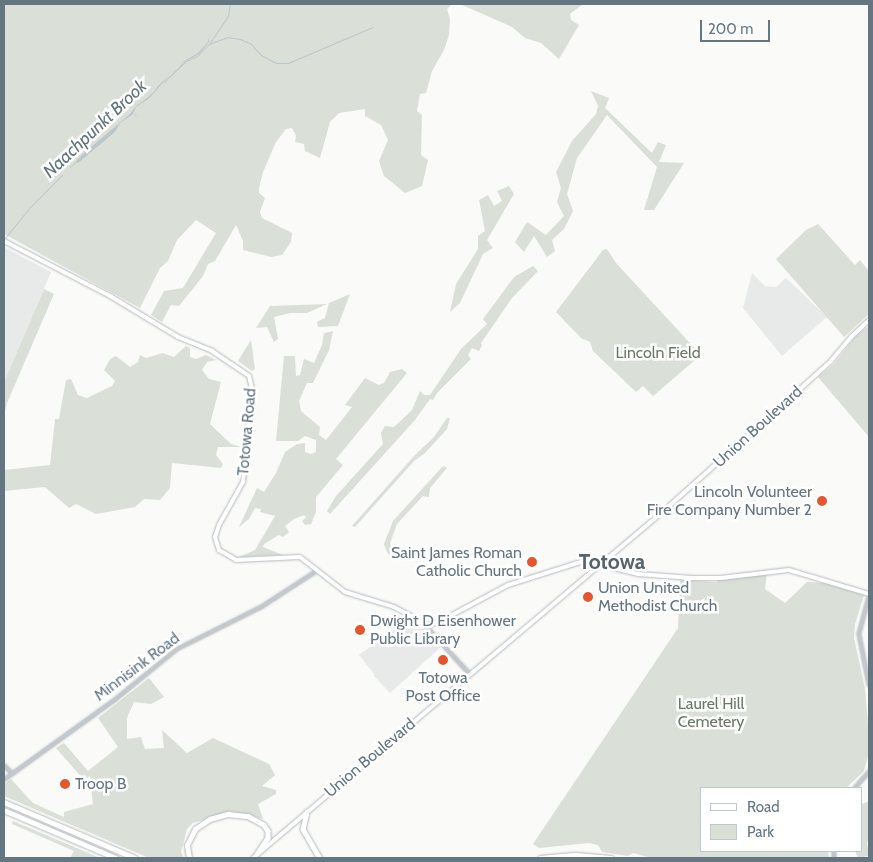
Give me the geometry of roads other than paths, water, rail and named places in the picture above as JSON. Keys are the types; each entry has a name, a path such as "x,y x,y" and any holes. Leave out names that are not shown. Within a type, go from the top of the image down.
{"highway":[{"path":"4,802 135,858"},
{"path":"4,810 116,858"},
{"path":"307,812 303,829 320,858"},
{"path":"189,858 187,844 195,829 214,818 233,814 252,818 266,826 268,838 258,853"},
{"path":"540,858 584,855 611,858"}],"main road":[{"name":"Totowa Road","path":"4,241 94,288 166,331 212,352 246,372 251,380 252,389 245,472 239,491 219,525 216,534 216,544 222,552 236,560 297,556 306,560 345,592 394,607 425,625"},
{"name":"Union Boulevard","path":"253,858 600,564 831,361 851,336 869,320"},
{"path":"425,625 434,625 502,588 527,578 580,562 600,564 638,574 692,578 721,578 789,570 869,595"}],"street":[{"name":"Minnisink Road","path":"4,779 112,701 176,649 260,607 291,589 317,570"},
{"path":"869,595 860,626 859,639 869,685"},
{"path":"425,625 470,674"},
{"path":"4,764 12,773"},
{"path":"855,787 869,771"}],"waterway":[{"name":"Naachpunkt Brook","path":"209,44 228,16 230,4"},
{"name":"Naachpunkt Brook","path":"164,82 186,61 197,56 209,44 227,37 240,39 251,44 261,55 276,63 288,63 373,27"},
{"name":"Naachpunkt Brook","path":"146,99 156,89"},
{"name":"Naachpunkt Brook","path":"70,167 80,158"},
{"name":"Naachpunkt Brook","path":"5,238 29,208 62,175"}],"place":[{"name":"Lincoln Volunteer Fire Company Number 2","path":"822,501"},
{"name":"Saint James Roman Catholic Church","path":"532,562"},
{"name":"Union United Methodist Church","path":"588,597"},
{"name":"Dwight D Eisenhower Public Library","path":"360,630"},
{"name":"Totowa Post Office","path":"443,660"},
{"name":"Troop B","path":"65,784"}],"district":[{"name":"Totowa","path":"612,562"}],"park label":[{"name":"Lincoln Field","path":"658,353"},
{"name":"Laurel Hill Cemetery","path":"711,713"}]}
